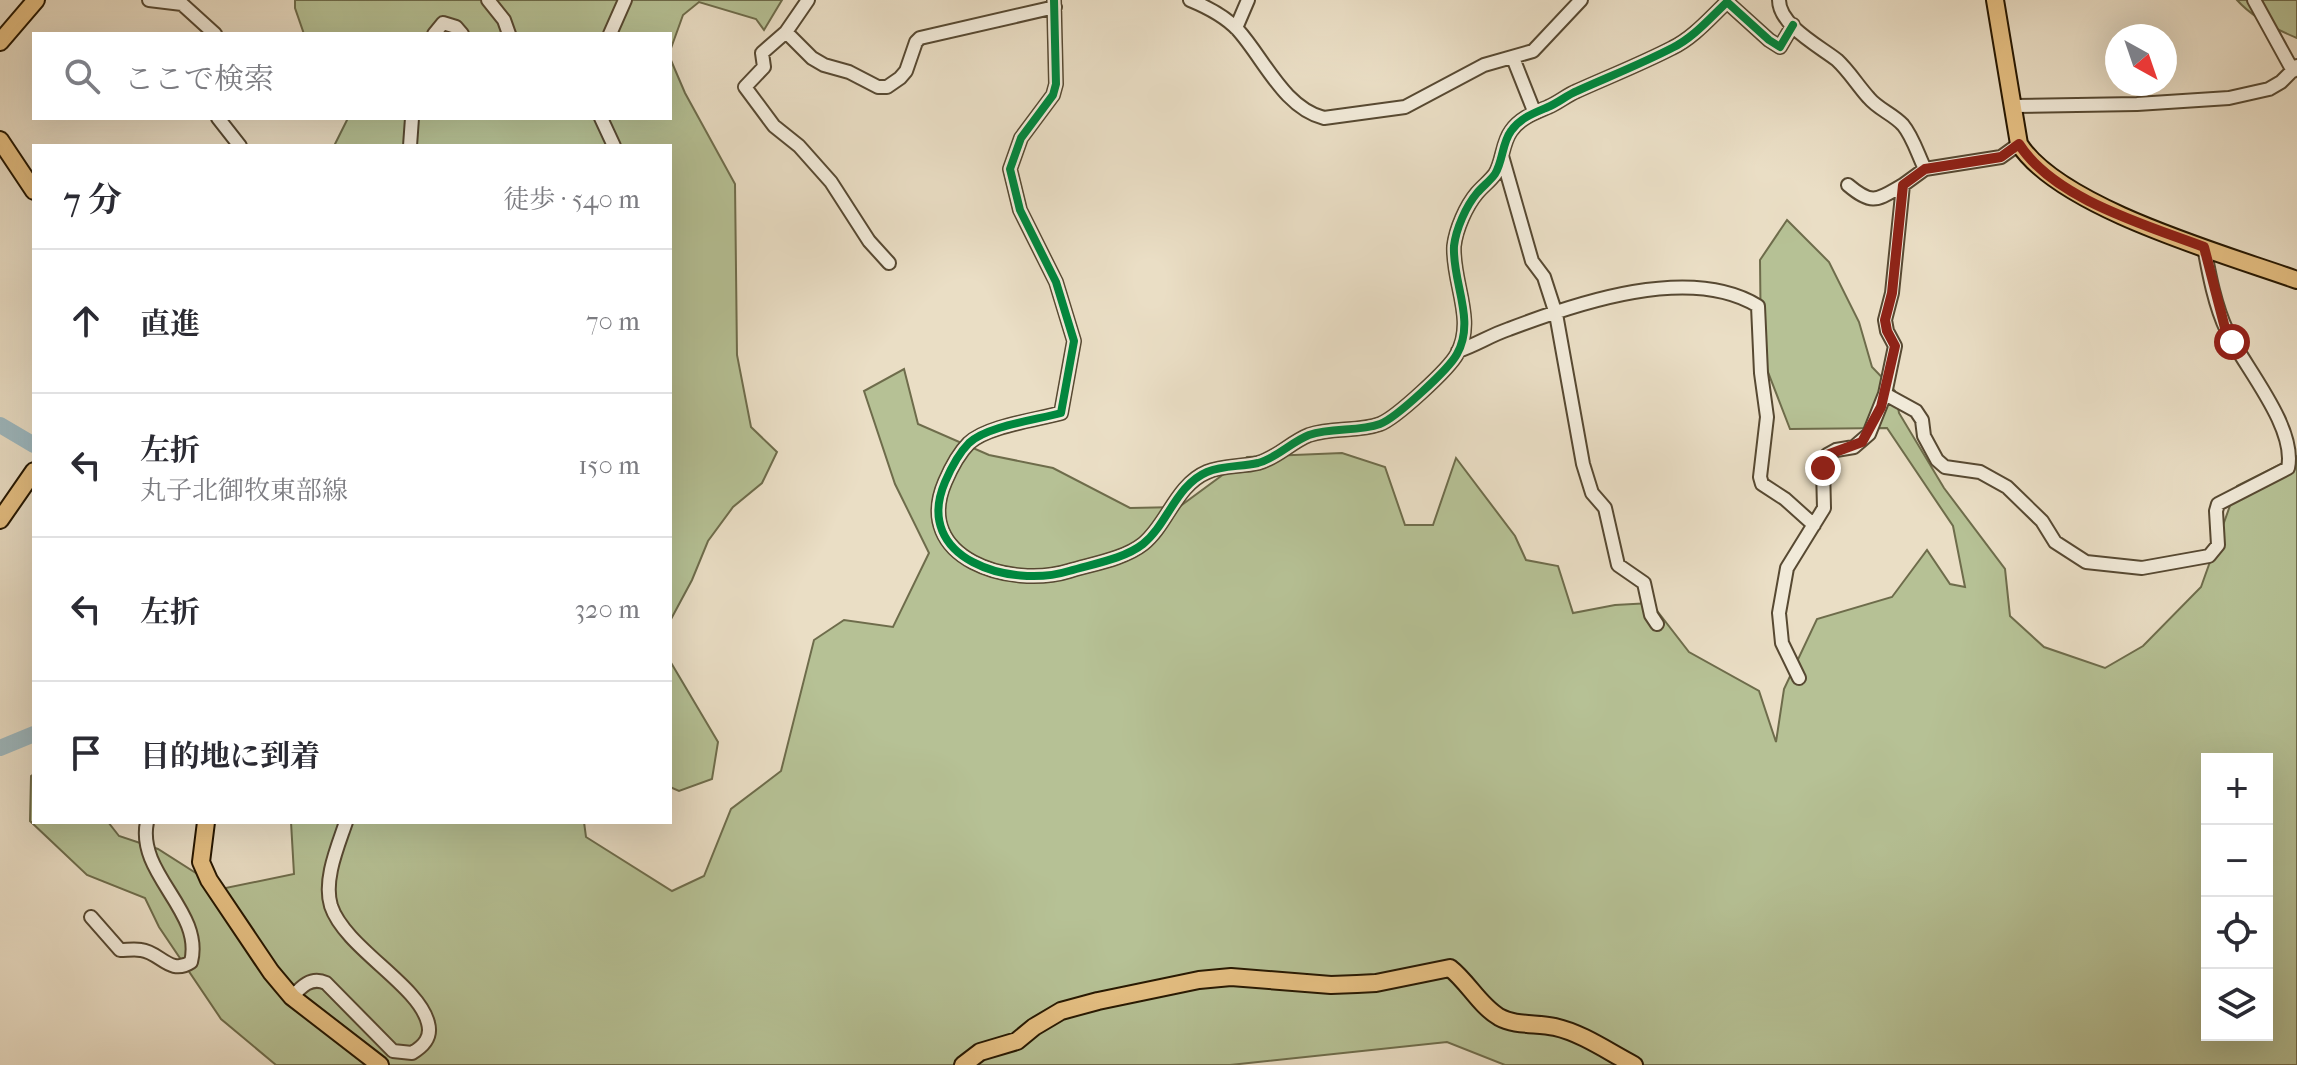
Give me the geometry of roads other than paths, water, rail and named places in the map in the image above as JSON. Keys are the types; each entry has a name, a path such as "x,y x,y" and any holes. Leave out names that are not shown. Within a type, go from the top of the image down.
{"main road":[{"path":"0,42 36,0"},
{"path":"1995,0 2019,144 2028,157 2071,190 2141,223 2297,280"},
{"path":"0,140 32,188"},
{"path":"0,520 32,474"},
{"path":"206,824 201,862 248,941 292,997 380,1065"},
{"path":"963,1065 980,1052 1017,1041 1061,1011 1199,980 1231,977 1331,985 1357,984 1450,968 1487,1008 1501,1018 1565,1030 1634,1065"}],"street":[{"path":"149,0 182,4 213,32"},
{"path":"488,0 504,20 508,32"},
{"path":"611,32 625,0"},
{"path":"808,0 786,32 762,53 764,67 745,87 774,126 799,146 831,182 869,241 889,263"},
{"path":"1190,0 1236,28 1294,101 1312,115 1324,118 1405,107 1484,65 1533,51 1581,0"},
{"path":"1236,28 1248,0"},
{"path":"1779,0 1784,16 1839,62 1871,101 1908,131 1925,169"},
{"path":"2015,106 2137,104 2229,98 2269,89 2295,68 2254,0"},
{"path":"786,32 812,58 824,65 849,72 878,87 887,87 906,71 913,48 920,38 1054,3 1056,84 1053,95 1021,138 1010,169 1020,210 1064,301 1074,341 1061,413 980,436 969,443 955,460 941,490 937,518 941,533 960,552 1008,575 1042,577 1132,551 1151,537 1185,489 1204,473 1268,460 1312,434 1382,423 1398,414 1455,358 1465,327 1454,258 1455,241 1474,195 1496,172 1509,133 1534,111 1549,107 1571,93 1675,47 1727,2 1780,47 1793,25"},
{"path":"436,32 443,23 456,27 460,32"},
{"path":"1513,58 1534,111"},
{"path":"220,120 238,144"},
{"path":"410,144 412,120"},
{"path":"602,120 613,144"},
{"path":"1848,185 1861,197 1878,200 1925,169 2001,157 2019,144"},
{"path":"1502,156 1532,261 1544,277 1556,314 1571,409 1592,493 1605,508 1618,565 1644,583 1651,615 1657,624"},
{"path":"1799,678 1785,652 1779,630 1787,568 1824,508 1823,468 1827,455 1862,442 1869,434 1885,394 1895,346 1885,320 1892,293 1903,185"},
{"path":"1885,394 1916,411 1930,451 1945,467 1980,472 2007,487 2042,521 2055,542 2086,562 2142,568 2209,556 2218,545 2218,504 2288,468 2294,461 2296,447 2290,419 2267,384 2232,342 2225,328 2204,247"},
{"path":"1458,351 1506,329 1635,291 1701,289 1737,296 1758,306 1761,373 1767,417 1760,477 1762,484 1785,499 1814,525"},
{"path":"91,917 120,950 144,949 162,962 177,967 191,962 194,950 191,937 148,851 144,838 147,824"},
{"path":"292,997 309,982 319,980 326,983 393,1051 412,1053 425,1043 429,1034 425,1015 410,995 348,932 331,906 330,879 345,824"}],"waterway":[{"path":"0,425 32,444"},
{"path":"0,748 32,735"}]}
